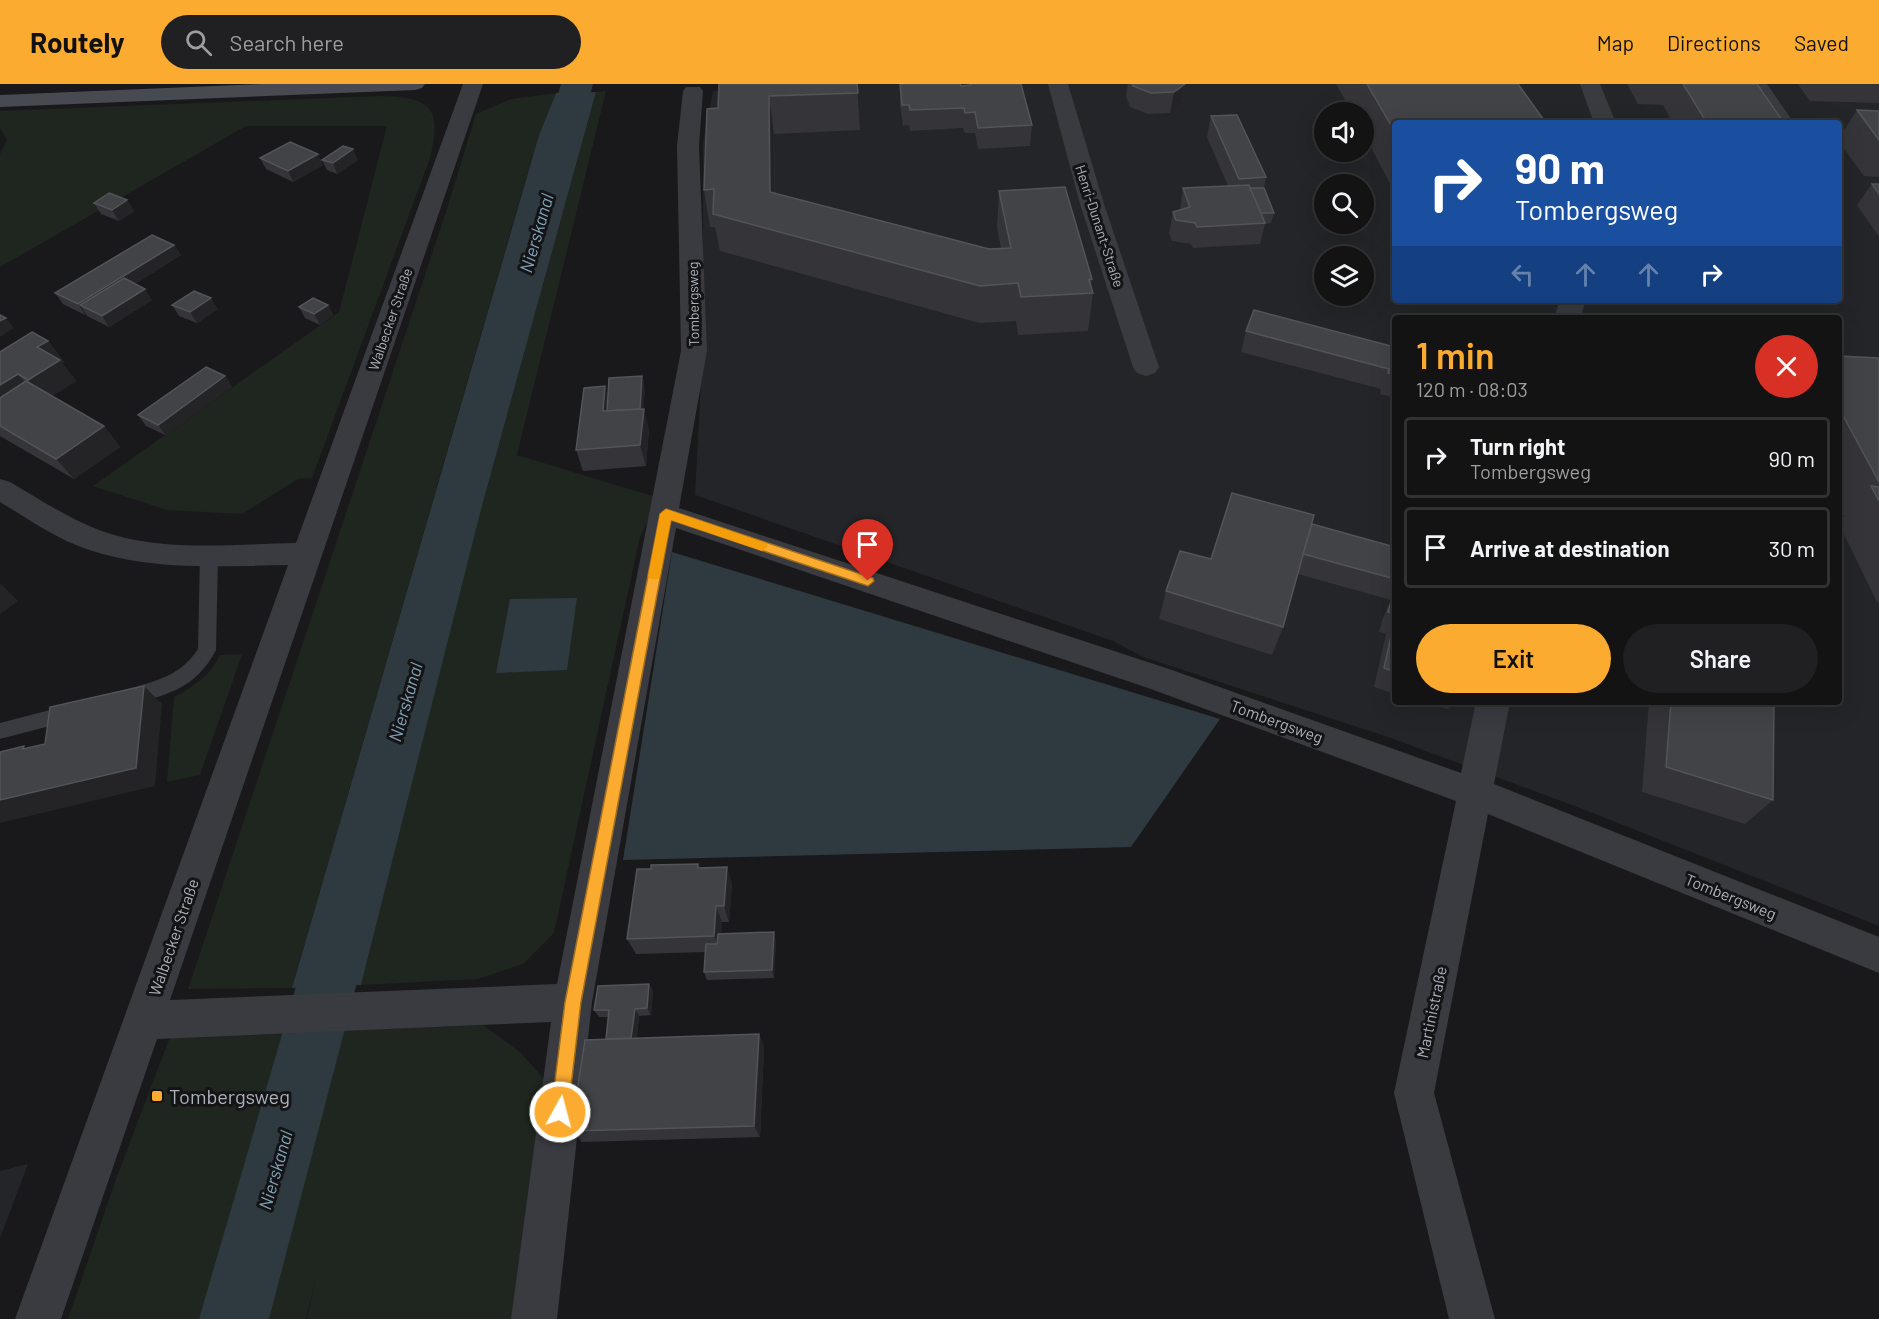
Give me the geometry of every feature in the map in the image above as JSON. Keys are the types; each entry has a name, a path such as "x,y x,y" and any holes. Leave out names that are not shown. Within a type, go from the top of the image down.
{"main road":[{"path":"0,101 415,84"}],"street":[{"name":"Walbecker Straße","path":"38,1319 473,84"},
{"name":"Henri-Dunant-Straße","path":"1058,84 1092,204 1146,367"},
{"path":"1590,84 1604,120"},
{"name":"Tombergsweg","path":"534,1319 573,1002 666,514 694,351 688,146 693,92"},
{"path":"0,489 64,527 102,542 147,550 209,555 307,554"},
{"name":"Tombergsweg","path":"666,514 1160,679 1476,793 1879,955"},
{"name":"Martinistraße","path":"1472,1319 1414,1093 1492,705"},
{"path":"144,1020 573,1002"}],"lane":[{"path":"1761,84 1786,120"},
{"path":"111,701 176,683 191,675 200,664 207,650 209,555"},
{"path":"0,731 89,707"}],"shaded area":[{"path":"843,84 1879,84 1879,926 1580,808 1388,737 1143,657 1113,641 695,495 703,342 703,142 713,91"},
{"path":"606,91 517,455 659,498 640,537 554,933 523,964 478,979 361,985 482,506 596,92"},
{"path":"556,93 539,135 292,988 188,989 445,215 476,114 511,99"},
{"path":"379,96 421,102 433,116 434,140 430,158 312,478 298,479 242,514 167,510 93,486 339,312 387,126 246,126 0,267 0,154 7,140 0,128 0,111"},
{"path":"242,654 200,775 167,782 174,697 201,680 212,669 220,655"},
{"path":"483,1025 520,1052 546,1081 514,1319 307,1319 317,1274 306,1319 68,1319 116,1179 170,1037"},
{"path":"28,1164 0,1238 0,1171"}],"water":[{"path":"596,92 482,506 361,985 292,988 539,135 556,93"},
{"path":"672,552 1220,719 1131,847 623,860"},
{"path":"577,598 567,670 496,673 510,599"}],"building":[{"path":"719,84 857,84 858,93 769,96 770,192 989,249 1011,248 999,191 1065,187 1092,279 1089,280 1093,293 1021,297 1018,283 980,286 713,214 714,189 704,190 707,109 718,108"},
{"path":"900,84 960,84 961,86 1021,84 1032,125 978,128 975,112 965,113 964,108 910,110 909,105 902,105"},
{"path":"1132,84 1185,84 1174,92 1151,93"},
{"path":"1367,84 1518,84 1544,120 1392,120 1392,127"},
{"path":"1683,84 1757,84 1782,120 1705,120"},
{"path":"1857,110 1879,111 1879,140"},
{"path":"1237,115 1266,177 1239,179 1211,116"},
{"path":"290,142 318,154 288,171 260,158"},
{"path":"343,146 353,149 333,163 322,160"},
{"path":"1872,184 1879,184 1879,194"},
{"path":"1249,185 1265,223 1197,227 1195,223 1176,220 1173,212 1190,207 1183,188"},
{"path":"1250,188 1264,188 1274,213 1261,213"},
{"path":"109,193 127,200 112,210 94,203"},
{"path":"152,235 174,245 78,304 55,293"},
{"path":"124,278 145,289 102,316 80,305"},
{"path":"194,291 211,298 190,312 172,305"},
{"path":"313,298 328,305 314,314 299,307"},
{"path":"1254,310 1392,346 1392,374 1388,373 1389,369 1246,331"},
{"path":"32,332 48,341 37,347 60,360 28,380 18,374 0,385 0,352"},
{"path":"1842,356 1879,358 1879,482 1842,414"},
{"path":"206,367 225,376 158,425 138,415"},
{"path":"642,376 640,409 607,411 609,378"},
{"path":"26,381 104,426 56,459 0,426 0,398"},
{"path":"605,386 603,411 644,409 640,445 576,450 584,388"},
{"path":"1871,486 1879,487 1879,501"},
{"path":"1232,493 1314,515 1283,627 1166,591 1180,551 1211,559"},
{"path":"1312,524 1392,546 1392,578 1303,554"},
{"path":"1392,598 1392,613 1388,612"},
{"path":"1392,632 1392,671 1384,668"},
{"path":"144,686 136,768 0,800 0,752 45,744 50,707"},
{"path":"1671,705 1774,705 1773,800 1666,767"},
{"path":"698,864 698,868 727,867 724,906 716,906 714,936 627,939 637,869 651,869 651,865"},
{"path":"774,932 772,970 704,972 706,944 717,944 718,934"},
{"path":"649,984 647,1008 635,1009 631,1038 606,1039 609,1010 594,1010 598,986"},
{"path":"759,1034 754,1126 571,1131 585,1040"}],"waterway":[{"name":"Nierskanal","path":"556,159 577,84"},
{"name":"Nierskanal","path":"234,1319 345,918"}],"slow traffic":[{"path":"654,576 666,514 762,546"}],"place":[{"name":"Tombergsweg","path":"157,1096"}],"route":[{"path":"560,1112 573,1002 666,514 868,581"}]}
